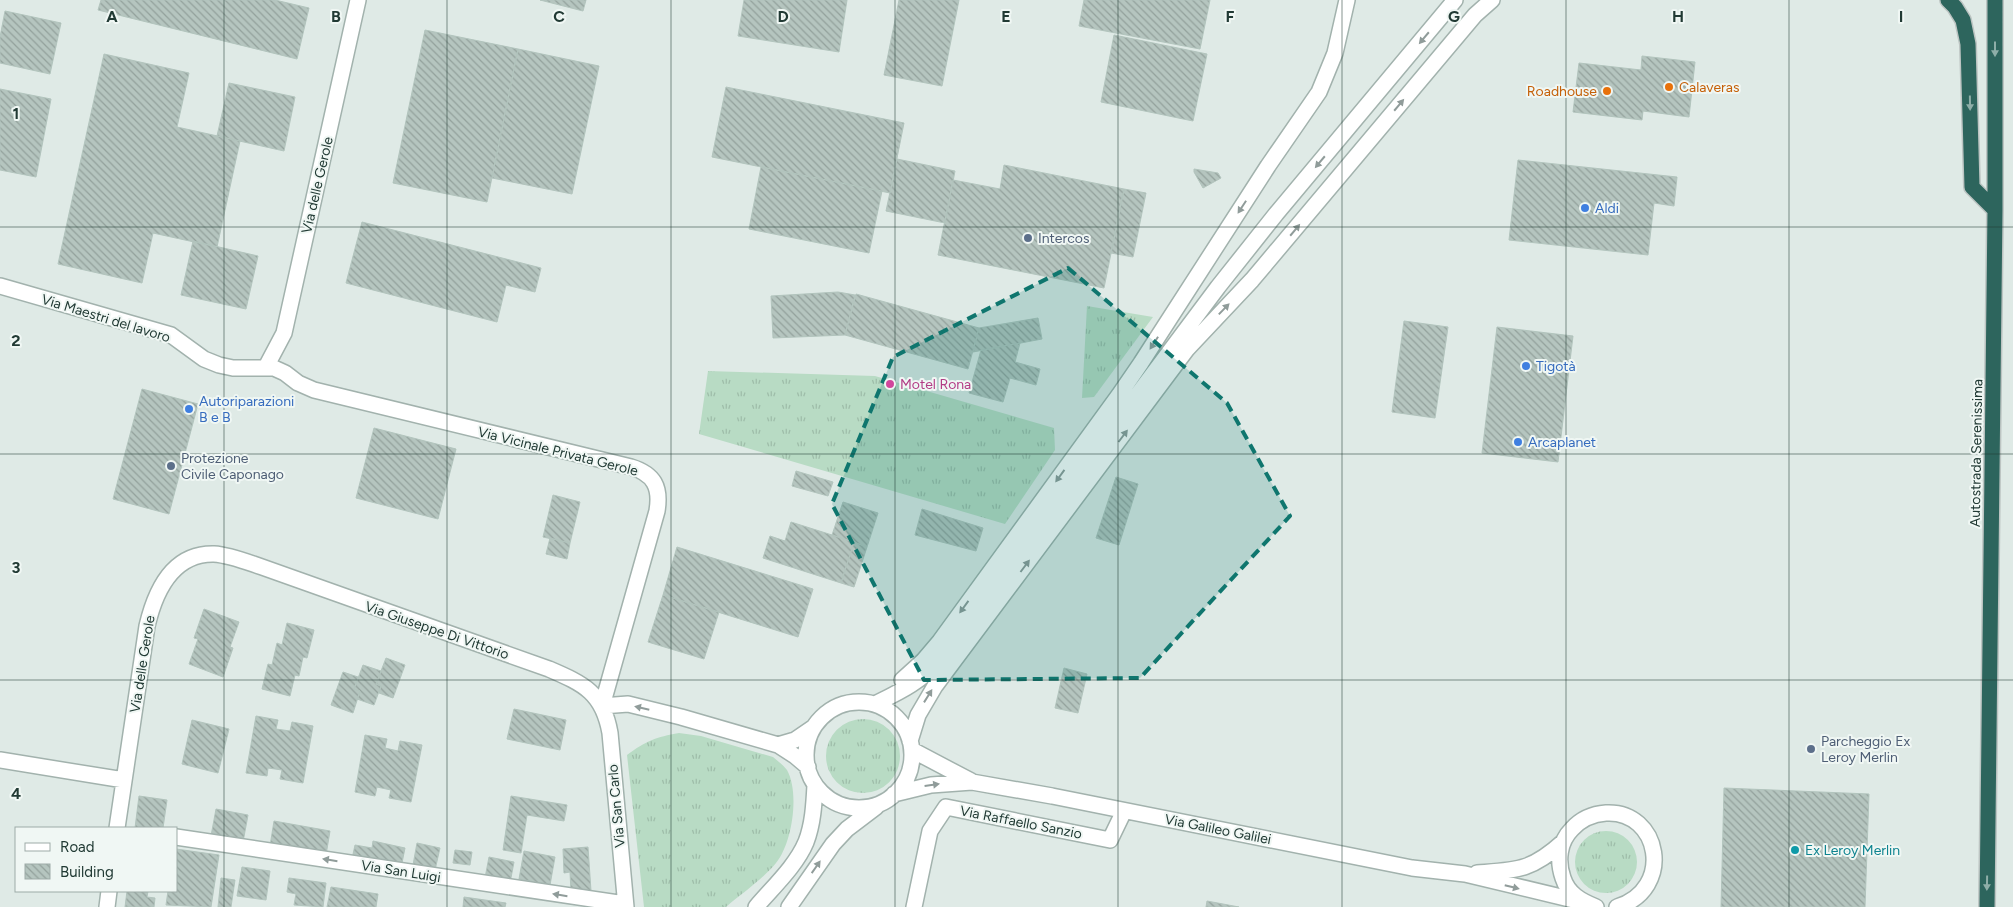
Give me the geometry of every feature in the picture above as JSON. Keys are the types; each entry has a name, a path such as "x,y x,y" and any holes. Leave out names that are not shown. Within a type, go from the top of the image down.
{"highway":[{"path":"1948,0 1963,20 1968,44 1972,187 1995,210"},
{"name":"Autostrada Serenissima","path":"1987,907 1995,210 1995,0"}],"street":[{"name":"Via delle Gerole","path":"266,367 284,333 358,0"},
{"path":"871,704 913,672 940,641 1141,364 1268,166 1323,86 1338,43 1347,0"},
{"path":"871,704 915,683 935,664 1218,287 1276,214 1455,0"},
{"path":"789,907 823,857 838,839 902,785 908,774 911,746 918,715 935,686 1187,349 1252,280 1475,15 1492,0"},
{"name":"Via Maestri del lavoro","path":"0,286 171,335 204,359 219,365 233,368 266,367"},
{"name":"Via Vicinale Privata Gerole","path":"266,367 285,372 298,383 314,390 630,467 643,471 649,476 658,492 657,511 602,706"},
{"name":"Via delle Gerole","path":"118,827 147,626 152,604 162,585 174,569 184,562 205,555 222,555 262,567"},
{"name":"Via Giuseppe Di Vittorio","path":"262,567 549,669 582,685 591,692 602,706"},
{"path":"778,745 795,740 814,727 826,714 836,707 853,702 871,704 888,711 898,719 911,746"},
{"path":"602,706 628,704 778,745 808,767"},
{"name":"Via San Carlo","path":"602,706 610,733 626,906"},
{"path":"814,727 806,750 808,767 816,785 829,798 846,806 866,807 888,798"},
{"name":"Via Galileo Galilei","path":"911,746 972,782"},
{"path":"0,760 124,780"},
{"name":"Via Galileo Galilei","path":"888,798 931,785 972,782 1412,868 1465,874 1589,905"},
{"path":"756,907 799,855 805,843 812,822 816,785"},
{"name":"Via Raffaello Sanzio","path":"914,907 930,831 946,807 1110,840 1124,811"},
{"name":"Via Galileo Galilei","path":"1465,874 1519,870 1532,865 1547,857 1563,842 1576,824 1597,814 1612,813 1626,817 1638,824 1648,836 1653,847 1653,872 1638,900"},
{"name":"Via San Luigi","path":"178,837 626,906"},
{"path":"1563,842 1559,856 1562,876 1572,894 1589,905"},
{"path":"107,907 109,892"},
{"path":"750,907 766,895"},
{"path":"1617,907 1638,900"}],"highlighted area":[{"path":"1068,268 1227,403 1290,516 1140,678 924,680 832,504 893,357"}],"green space":[{"path":"1087,306 1153,317 1094,397 1082,398"},
{"path":"708,371 875,376 1054,428 1055,450 1005,524 699,434"},
{"path":"863,719 884,725 894,735 900,756 894,777 884,787 863,793 842,787 832,777 826,756 832,735 842,725"},
{"path":"679,733 701,736 773,757 787,770 791,780 793,792 792,818 790,831 782,854 765,875 726,907 644,907 627,755 651,740"},
{"path":"1600,831 1612,831 1628,840 1635,850 1637,862 1635,874 1628,884 1612,893 1600,893 1589,888 1580,879 1575,868 1575,856 1580,845 1589,836"}],"building":[{"path":"101,0 275,0 309,8 297,59 98,10"},
{"path":"540,0 586,0 583,11"},
{"path":"744,0 847,0 839,52 738,36"},
{"path":"899,0 959,0 942,86 884,75"},
{"path":"1084,0 1210,0 1200,49 1079,26"},
{"path":"5,11 61,23 50,74 0,63 0,37"},
{"path":"425,30 518,49 487,202 393,183"},
{"path":"1114,35 1207,54 1193,121 1101,102"},
{"path":"518,49 599,66 572,194 492,178"},
{"path":"104,54 189,73 177,127 240,141 217,247 153,233 142,283 58,264"},
{"path":"1642,56 1695,62 1689,117 1643,111 1642,120 1573,112 1579,63 1641,70"},
{"path":"229,83 295,97 284,151 217,136"},
{"path":"726,87 904,123 890,193 712,157"},
{"path":"0,89 51,99 36,177 0,170"},
{"path":"897,159 955,171 945,223 886,211"},
{"path":"1518,160 1677,177 1674,206 1654,203 1648,255 1509,240"},
{"name":"Intercos","path":"1004,165 1124,189 1104,288 938,255 953,180 1000,189"},
{"path":"761,167 882,191 869,253 749,229"},
{"path":"1194,169 1218,173 1221,178 1203,188"},
{"path":"1124,189 1146,193 1133,257 1111,253"},
{"path":"362,222 541,268 535,292 506,285 497,322 346,283"},
{"path":"193,241 258,256 246,309 181,295"},
{"path":"838,292 855,295 845,335 773,338 771,296"},
{"path":"856,294 979,328 968,369 845,335"},
{"path":"1038,318 1042,339 973,352 979,328"},
{"path":"1404,321 1448,327 1435,418 1392,412"},
{"path":"1497,327 1573,336 1558,462 1482,453"},
{"path":"1020,343 1015,362 1040,369 1036,385 1010,378 1003,402 969,393 981,350"},
{"path":"142,389 198,404 169,514 113,499"},
{"path":"374,428 456,449 438,519 356,498"},
{"path":"796,471 833,482 828,496 792,486"},
{"path":"1116,477 1138,484 1119,545 1096,538"},
{"path":"553,495 580,502 570,543 543,537"},
{"path":"843,502 878,513 867,547 832,535"},
{"path":"922,509 983,528 976,551 915,535"},
{"path":"791,522 854,542 841,583 763,558 770,536 785,541"},
{"path":"550,538 570,543 567,559 546,554"},
{"path":"854,542 867,547 854,587 841,583"},
{"path":"677,547 813,589 798,637 663,595"},
{"path":"663,595 719,612 704,659 648,642"},
{"path":"204,609 239,622 230,647 233,648 223,677 189,664 198,639 194,638"},
{"path":"287,623 314,630 307,658 303,657 299,676 295,675 290,696 262,689 268,664 272,665 277,643 282,645"},
{"path":"386,658 405,665 393,698 379,693 381,686 376,684"},
{"path":"363,665 381,671 376,684 381,686 374,705 357,699 360,691 354,689"},
{"path":"1064,668 1087,674 1078,713 1055,708"},
{"path":"343,672 358,677 354,689 360,691 353,713 331,705"},
{"path":"514,709 566,720 560,750 507,739"},
{"path":"256,716 278,720 276,729 290,731 292,722 313,726 303,783 280,779 282,770 268,768 267,776 246,773"},
{"path":"192,720 229,729 218,773 182,764"},
{"path":"365,735 387,739 385,748 398,751 400,741 422,745 411,802 389,798 391,790 377,787 375,796 355,792"},
{"name":"Ex Leroy Merlin","path":"1724,788 1869,794 1865,907 1721,907"},
{"path":"139,796 167,800 163,827 135,827"},
{"path":"511,796 567,805 564,821 527,815 521,853 503,850"},
{"path":"216,809 248,815 243,842 211,836"},
{"path":"274,821 330,831 326,855 270,846"},
{"path":"373,841 405,848 401,868 352,859 355,845 372,848"},
{"path":"417,843 440,848 435,870 413,865"},
{"path":"588,847 591,891 571,892 570,872 564,873 563,849"},
{"path":"178,849 219,855 211,907 166,905 168,892 178,892"},
{"path":"455,850 472,852 470,865 453,863"},
{"path":"524,851 555,857 550,885 519,879"},
{"path":"489,857 514,862 510,883 485,878"},
{"path":"242,867 270,871 266,900 237,896"},
{"path":"221,878 235,880 231,907 218,907"},
{"path":"289,878 326,883 323,907 294,905 296,894 287,892"},
{"path":"331,887 378,894 376,907 327,907"},
{"path":"127,892 148,892 147,897 155,898 154,907 125,907"},
{"path":"464,897 506,903 505,907 463,907"},
{"path":"1207,901 1239,907 1206,907"}],"place":[{"name":"Calaveras","path":"1669,87"},
{"name":"Roadhouse","path":"1607,91"},
{"name":"Aldi","path":"1585,208"},
{"name":"Intercos","path":"1028,238"},
{"name":"Tigotà","path":"1526,366"},
{"name":"Motel Rona","path":"890,384"},
{"name":"Autoriparazioni B e B","path":"189,409"},
{"name":"Arcaplanet","path":"1518,442"},
{"name":"Protezione Civile Caponago","path":"171,466"},
{"name":"Parcheggio Ex Leroy Merlin","path":"1811,749"},
{"name":"Ex Leroy Merlin","path":"1795,850"}]}
